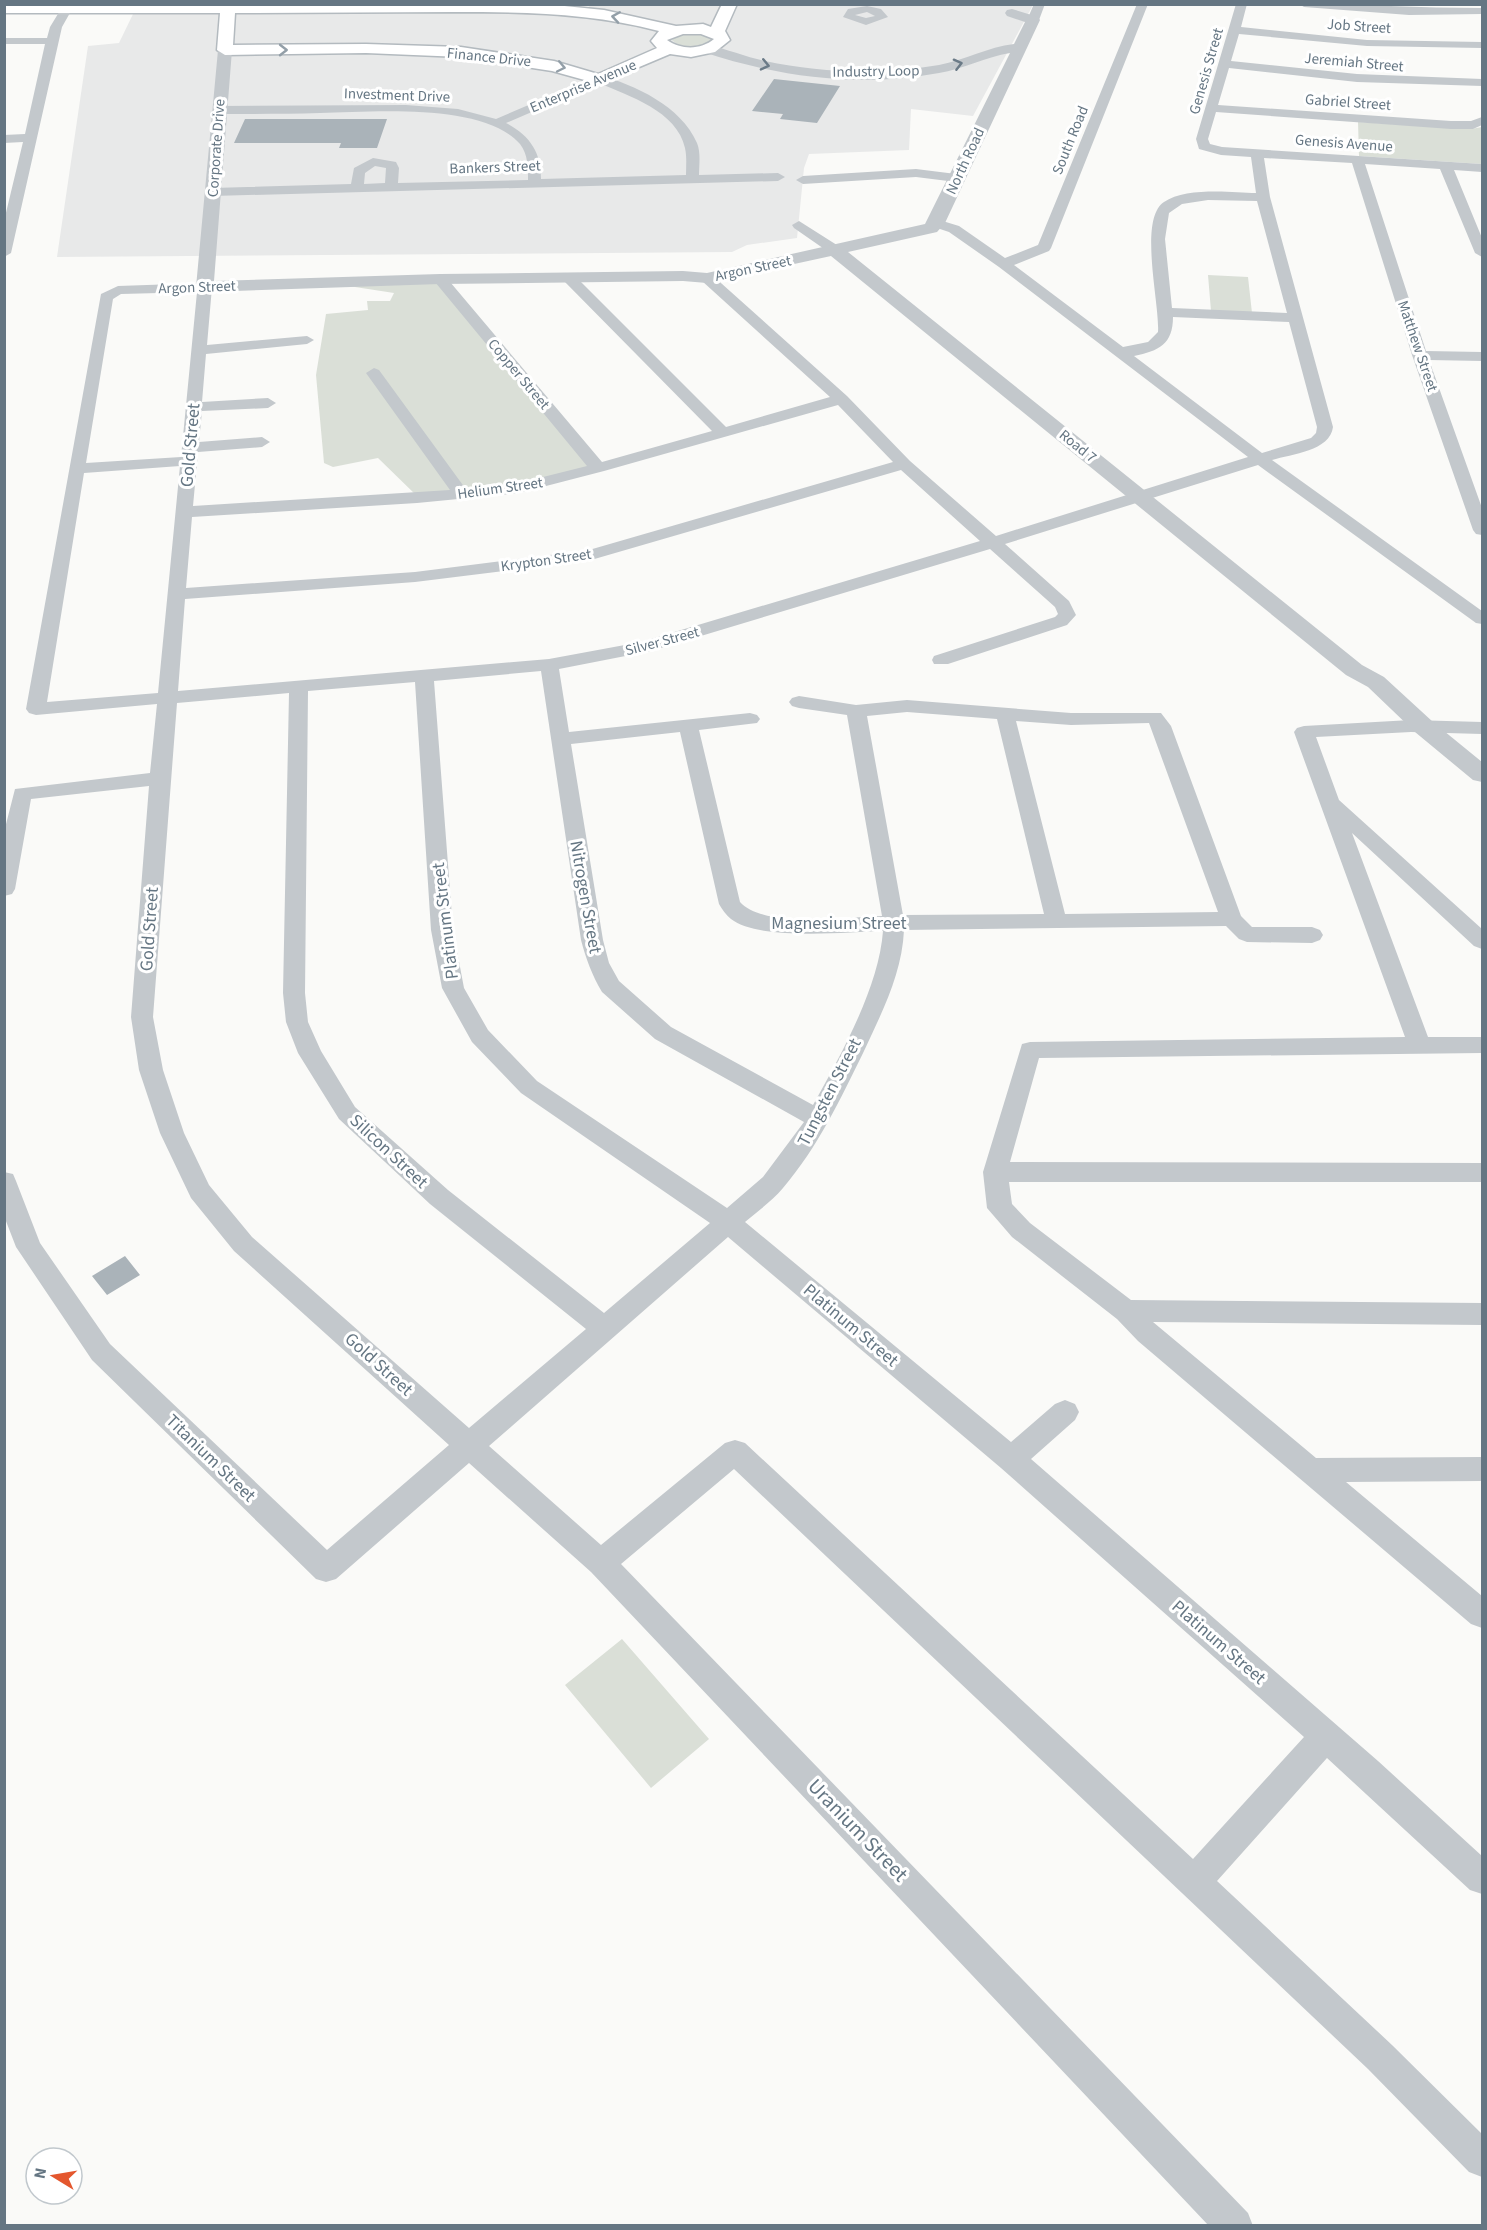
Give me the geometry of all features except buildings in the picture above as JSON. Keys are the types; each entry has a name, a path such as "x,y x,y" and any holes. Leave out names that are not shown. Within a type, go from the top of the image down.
{"main road":[{"path":"691,28 708,19 716,4"},
{"path":"717,33 730,4"},
{"path":"4,8 447,6 588,13 639,20 673,30"},
{"name":"Corporate Drive","path":"225,50 228,8"},
{"path":"691,28 717,33 722,38 721,43 708,49 688,51 670,48 659,40 673,30 691,28"},
{"name":"Enterprise Avenue","path":"599,79 670,48"},
{"name":"Finance Drive","path":"225,50 412,51 485,54 570,69 599,79"}],"street":[{"name":"South Road","path":"1004,264 1044,248 1143,4"},
{"name":"Genesis Street","path":"1204,146 1202,139 1242,4"},
{"path":"1304,4 1409,12 1482,11"},
{"path":"5,245 52,41 69,6"},
{"path":"982,56 1001,33 1014,9 1037,12"},
{"name":"North Road","path":"936,223 1037,12"},
{"name":"Job Street","path":"1234,30 1457,50 1482,45"},
{"path":"4,41 52,41"},
{"name":"Industry Loop","path":"708,49 774,67 844,74 906,73 939,69 1001,49 1018,48"},
{"name":"Corporate Drive","path":"205,287 225,50"},
{"name":"Jeremiah Street","path":"1223,64 1357,78 1482,83"},
{"name":"Enterprise Avenue","path":"497,123 599,79"},
{"name":"Finance Drive","path":"599,79 656,105 675,120 691,144 693,180"},
{"name":"Gabriel Street","path":"1211,108 1451,125 1473,125 1482,122"},
{"name":"Investment Drive","path":"219,110 418,110 468,115 497,123 523,140 530,149 535,169 534,182"},
{"path":"4,139 30,138"},
{"name":"Genesis Avenue","path":"1204,146 1221,151 1482,168"},
{"path":"1164,312 1296,318 1263,197 1257,153"},
{"name":"Matthew Street","path":"1357,160 1420,355 1482,530"},
{"path":"357,187 359,171 373,162 391,165 393,168 391,186"},
{"path":"1446,166 1482,253"},
{"path":"803,180 916,173 956,178"},
{"path":"4,174 21,174"},
{"name":"Bankers Street","path":"213,192 778,177"},
{"path":"1123,352 1144,350 1156,343 1165,332 1159,234 1162,211 1166,206 1182,199 1209,196 1263,197"},
{"path":"835,250 922,231 931,228 936,223 954,229 1123,352 1260,459 1482,619"},
{"name":"Road 7","path":"799,225 835,250 1354,670 1362,684 1482,774"},
{"name":"Argon Street","path":"166,699 36,709 106,297 118,290 440,279 683,276 707,278 835,250"},
{"path":"569,278 722,431"},
{"path":"707,278 841,399 904,464 1063,605 1067,615 1061,621 941,660"},
{"name":"Copper Street","path":"440,279 598,468"},
{"name":"Gold Street","path":"205,287 166,699 142,1017 151,1070 172,1133 200,1191 243,1244 471,1445"},
{"name":"Silver Street","path":"166,699 549,665 644,648 992,543 1317,441 1324,435 1324,427 1296,318"},
{"path":"199,350 307,340"},
{"path":"1420,355 1482,356"},
{"path":"374,374 423,438 461,494"},
{"name":"Helium Street","path":"184,513 519,488 841,399"},
{"path":"194,407 268,403"},
{"path":"77,469 189,455 262,442"},
{"name":"Krypton Street","path":"176,594 415,577 591,555 904,464"},
{"name":"Nitrogen Street","path":"549,665 592,940 598,963 609,986 663,1033 819,1119"},
{"name":"Platinum Street","path":"424,677 442,930 453,988 480,1036 529,1087 728,1222 1011,1459 1326,1736 1482,1878"},
{"name":"Silicon Street","path":"299,687 294,993 297,1022 310,1053 347,1113 439,1197 605,1329"},
{"path":"799,702 856,711 907,706 1071,719 1154,717 1161,726 1231,919 1247,934 1312,935"},
{"name":"Tungsten Street","path":"471,1445 772,1184 795,1157 819,1119 884,981 894,949 894,923 856,711"},
{"path":"1005,714 1056,920"},
{"path":"560,739 750,719"},
{"name":"Magnesium Street","path":"688,725 730,904 739,914 755,921 796,926 1056,920 1231,919"},
{"path":"1420,1046 1304,732 1417,726 1482,728"},
{"name":"Road 7","path":"1417,726 1482,786"},
{"path":"4,889 22,794 160,778"},
{"path":"1329,801 1482,941"},
{"path":"1482,1046 1030,1050 995,1172 1000,1208 1021,1230 1126,1311 1147,1333 1482,1614"},
{"path":"995,1172 1482,1173"},
{"name":"Titanium Street","path":"4,1181 29,1247 101,1352 326,1569 471,1445"},
{"path":"1126,1311 1482,1314"},
{"path":"1011,1459 1065,1412"},
{"name":"Uranium Street","path":"471,1445 601,1563 1235,2226"},
{"path":"601,1563 735,1452 1380,2057 1482,2159"},
{"path":"1312,1470 1482,1469"},
{"path":"1194,1882 1326,1736"}],"shaded area":[{"path":"590,4 1033,5 973,116 911,109 909,150 809,154 804,168 797,238 747,245 732,252 57,257 88,46 119,43 134,12 476,11 585,15"},
{"path":"697,33 710,37 710,41 690,46 680,45 672,40 679,34"},
{"path":"1358,122 1471,129 1482,127 1482,164 1359,156"},
{"path":"1208,275 1248,277 1252,313 1211,311"},
{"path":"436,281 597,468 460,493 418,497 378,458 333,467 324,463 316,375 326,314 368,310 367,301 390,301 394,293 329,283"},
{"path":"622,1639 709,1739 651,1788 565,1685"}]}
